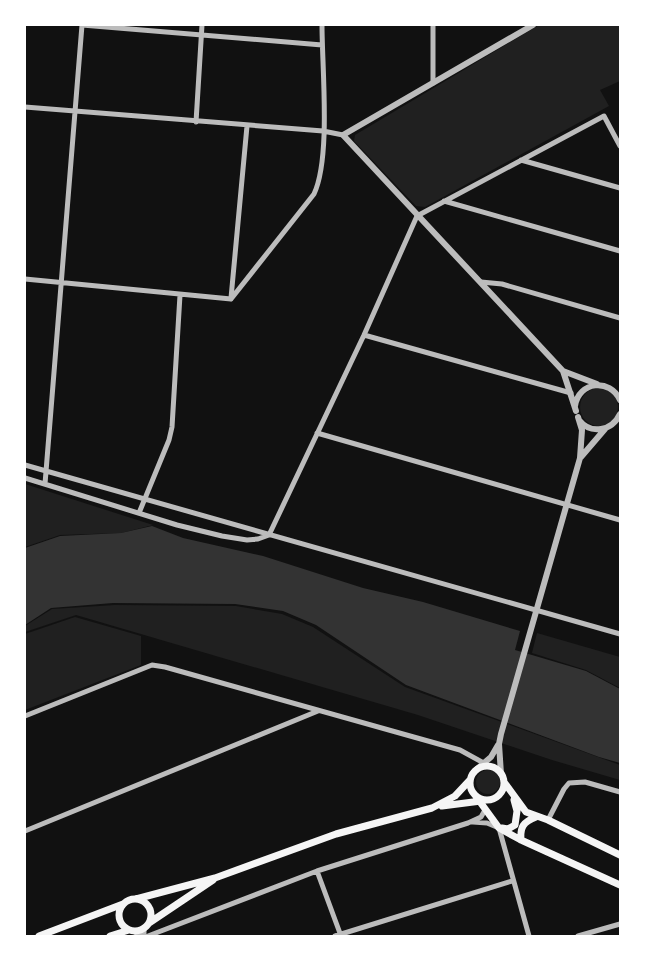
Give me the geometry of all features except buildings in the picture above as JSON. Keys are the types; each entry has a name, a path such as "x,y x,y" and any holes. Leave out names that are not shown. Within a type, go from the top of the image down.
{"main road":[{"path":"432,808 455,796 470,780 477,769 491,767 501,774 514,798 526,812 548,820 620,855"},
{"path":"470,780 471,788 475,795 482,801 485,810 499,828 620,885"},
{"path":"39,936 136,899 215,878 336,834 432,808 482,801 499,795 504,782"},
{"path":"499,828 508,829 515,825 517,811 514,798"},
{"path":"521,840 520,830 523,824 536,817"},
{"path":"110,936 131,930 145,931 215,878"},
{"path":"136,899 141,900 149,908 151,918 145,931"},
{"path":"123,904 119,918 131,930"}],"street":[{"path":"45,484 82,25 322,44"},
{"path":"196,122 202,25"},
{"path":"231,299 314,194 320,177 323,131 322,25"},
{"path":"433,25 433,83"},
{"path":"342,135 532,25"},
{"path":"25,107 323,131 342,135 416,216 482,282 563,371 582,430 580,458 501,734 499,744 501,774"},
{"path":"25,478 222,536 247,540 258,539 269,534 364,335 416,216 604,116 620,146"},
{"path":"231,299 247,126"},
{"path":"521,160 620,188"},
{"path":"444,201 620,251"},
{"path":"25,279 231,299"},
{"path":"482,282 502,284 620,318"},
{"path":"139,513 146,499 172,427 180,295"},
{"path":"364,335 571,393"},
{"path":"563,371 597,384 620,390"},
{"path":"597,384 582,390 578,396 577,414 582,423 593,429 606,429"},
{"path":"611,388 620,400"},
{"path":"613,425 620,414"},
{"path":"580,458 606,429 620,421"},
{"path":"317,433 620,520"},
{"path":"25,465 620,634"},
{"path":"25,716 152,665 165,667 460,750 491,767"},
{"path":"25,831 318,711"},
{"path":"477,769 491,757 499,744"},
{"path":"548,820 569,783 585,782 620,792"},
{"path":"148,936 317,870 468,823 481,817 485,810"},
{"path":"468,823 487,822 499,828 512,881 529,936"},
{"path":"317,870 339,935 512,881"},
{"path":"578,936 620,924"}],"shaded area":[{"path":"539,25 620,25 620,81 600,90 609,106 425,207 416,206 354,141 355,135"},
{"path":"599,388 613,393 618,407 613,421 599,426 585,421 580,407 585,393"},
{"path":"25,484 153,525 121,533 60,535 25,547"},
{"path":"152,526 183,538 263,556 363,588 423,602 520,631 515,650 586,671 620,689 620,763 599,757 406,685 316,625 283,611 235,604 113,603 51,608 25,625 25,548 60,536 121,533"},
{"path":"115,605 236,606 282,614 313,627 405,687 620,765 620,780 552,760 418,715 76,615 25,632 25,626 52,609"},
{"path":"75,617 141,636 141,665 25,710 25,634"},
{"path":"537,633 620,657 620,688 586,670 532,653"},
{"path":"488,770 493,771 499,777 499,787 493,793 488,794 483,793 477,787 476,782 477,777 483,771"}]}
